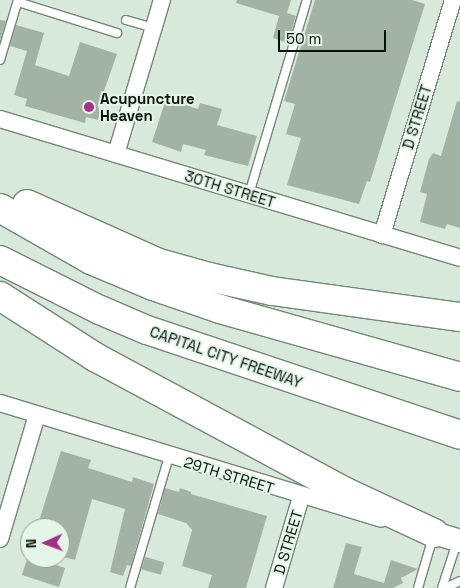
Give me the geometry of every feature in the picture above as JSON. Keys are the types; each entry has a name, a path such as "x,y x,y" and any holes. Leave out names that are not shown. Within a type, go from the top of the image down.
{"highway":[{"path":"0,190 125,248 209,277 272,291 460,318"},
{"path":"0,208 91,260 152,286 220,309 460,377"},
{"name":"CAPITAL CITY FREEWAY","path":"0,260 100,310 156,333 460,435"},
{"path":"0,296 104,362 346,492 451,539"}],"street":[{"path":"116,154 162,0"},
{"name":"D STREET","path":"382,234 453,0"},
{"name":"30TH STREET","path":"0,119 460,258"},
{"name":"29TH STREET","path":"0,403 301,497 451,539"},
{"path":"0,539 37,415"},
{"name":"D STREET","path":"274,588 301,497"}],"lane":[{"path":"249,194 307,0"},
{"path":"0,60 18,1 117,34"},
{"path":"126,20 154,28"},
{"path":"130,588 169,456"},
{"path":"418,588 451,539"},
{"path":"443,588 451,539"},
{"path":"443,588 460,581"}],"building":[{"path":"237,0 291,0 287,13 296,16 288,43 273,38 279,16 236,3"},
{"path":"315,0 412,0 425,4 370,182 367,181 359,204 287,185 301,138 286,134 295,104 284,101"},
{"path":"0,20 6,21 0,40"},
{"path":"16,25 44,33 35,65 69,76 80,42 117,54 98,108 101,109 98,120 86,117 85,123 25,106 27,99 14,95 27,51 10,46"},
{"path":"166,99 198,109 200,103 222,109 217,125 257,136 248,166 204,155 206,150 183,144 181,152 152,142"},
{"path":"457,101 460,102 460,228 447,224 445,229 420,222 427,194 420,192 429,159 433,153 441,156"},
{"path":"61,451 91,460 88,468 132,482 133,477 154,484 131,566 127,565 123,576 110,572 125,509 92,499 75,560 70,559 70,518 40,518"},
{"path":"165,488 179,492 180,488 191,492 191,494 267,516 246,588 208,588 212,575 182,566 192,530 186,523 158,514"},
{"path":"346,543 362,547 354,574 384,583 391,560 418,569 401,578 403,583 393,588 333,588"},
{"path":"145,557 164,562 161,575 142,570"},
{"path":"24,568 65,568 59,587 22,575"}],"place":[{"name":"Acupuncture Heaven","path":"89,107"}]}
